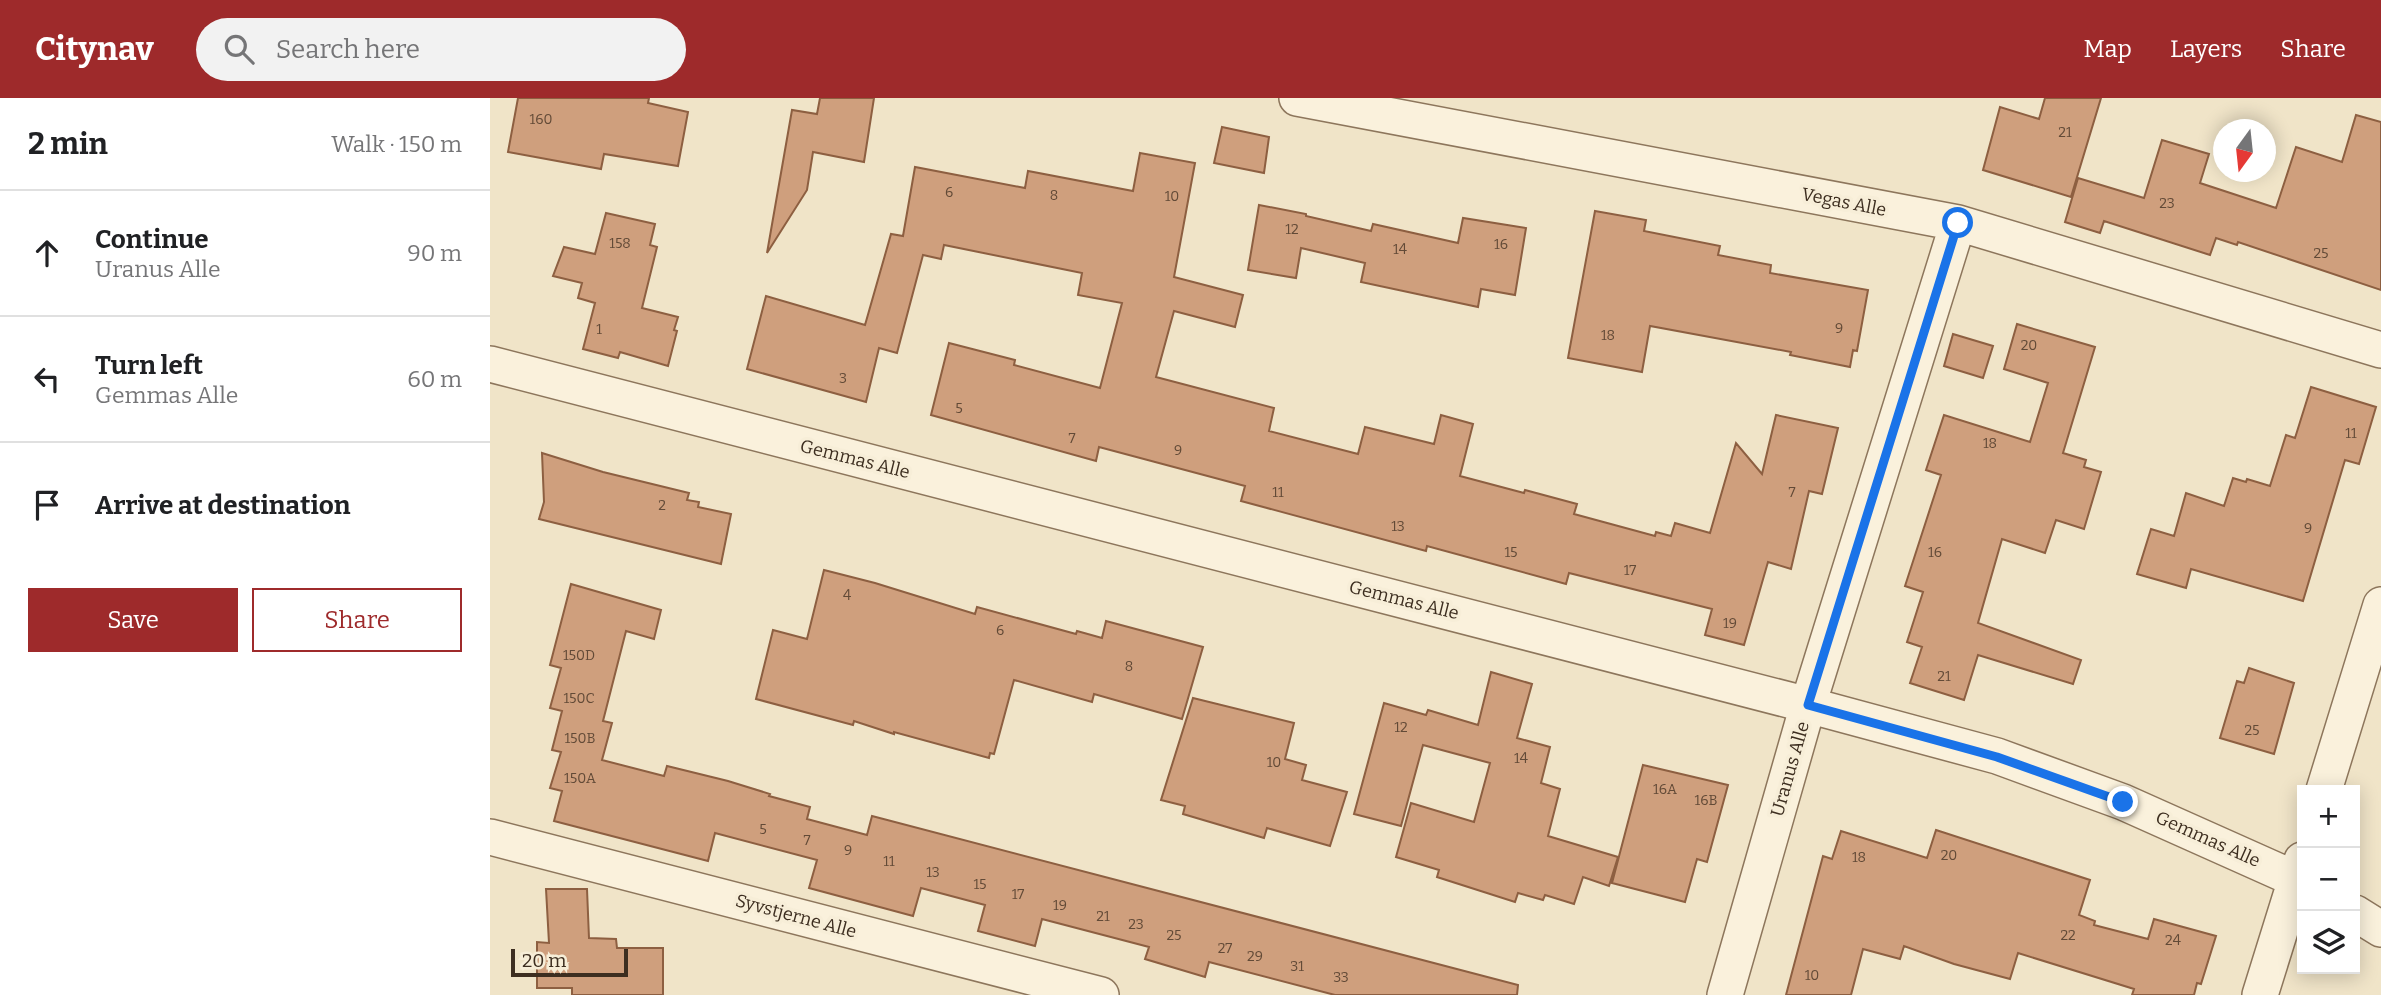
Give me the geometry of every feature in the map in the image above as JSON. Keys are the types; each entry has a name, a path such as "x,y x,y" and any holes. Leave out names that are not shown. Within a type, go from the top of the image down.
{"street":[{"name":"Vegas Alle","path":"1297,98 1958,223 2381,350"},
{"name":"Uranus Alle","path":"1725,995 1808,705 1958,223"},
{"name":"Gemmas Alle","path":"490,365 1808,705 1997,757 2123,802 2297,872"},
{"path":"2326,785 2381,605"},
{"name":"Syvstjerne Alle","path":"490,837 1101,995"},
{"path":"2260,995 2297,882"},
{"path":"2360,916 2381,929"}],"building":[{"path":"518,98 649,98 648,103 688,112 678,166 604,154 601,169 508,152"},
{"path":"820,98 874,98 864,162 813,152 807,190 767,253 792,110 817,114"},
{"path":"2045,98 2101,98 2071,197 1983,170 2000,107 2039,119"},
{"path":"2356,115 2381,122 2381,290 2238,242 2237,245 2216,238 2210,255 2104,221 2100,233 2065,222 2078,178 2144,198 2162,140 2209,154 2200,183 2276,208 2296,147 2342,162"},
{"path":"1222,127 1269,137 1264,173 1214,163"},
{"path":"1140,153 1195,163 1174,277 1243,295 1235,327 1174,311 1156,377 1274,408 1269,431 1358,454 1365,427 1434,444 1441,415 1473,424 1460,476 1577,504 1574,514 1655,536 1656,532 1671,536 1675,523 1710,533 1736,443 1762,474 1776,415 1838,428 1822,494 1809,491 1791,569 1768,562 1744,645 1705,635 1712,609 1569,573 1566,584 1427,546 1426,551 1241,501 1245,486 1099,447 1096,461 931,415 949,343 1015,360 1014,365 1100,388 1122,303 1078,295 1082,273 944,245 941,259 923,255 897,353 879,348 866,402 747,369 766,296 865,325 891,234 903,236 915,167 1025,188 1028,171 1133,191"},
{"path":"1259,205 1371,231 1373,224 1458,243 1463,218 1526,228 1515,295 1481,289 1478,307 1361,282 1365,263 1301,248 1296,278 1248,270"},
{"path":"1595,211 1646,220 1644,231 1720,246 1718,255 1771,265 1770,273 1868,290 1857,351 1853,350 1850,367 1790,355 1791,352 1650,326 1642,372 1568,358"},
{"path":"606,213 655,224 650,245 657,247 642,308 678,317 668,366 620,352 618,358 583,349 595,303 578,298 582,283 553,276 564,247 595,254"},
{"path":"2017,324 2095,347 2063,453 2086,460 2084,467 2101,472 2084,529 2056,520 2045,553 2002,539 1978,623 2081,660 2073,684 1978,655 1964,700 1910,683 1922,647 1907,642 1923,592 1905,586 1941,475 1926,470 1944,415 2030,442 2048,383 2004,369"},
{"path":"1953,334 1993,346 1983,378 1944,366"},
{"path":"2311,387 2376,407 2359,464 2345,460 2303,601 2191,569 2186,588 2137,574 2151,529 2174,536 2186,493 2224,506 2233,478 2270,486 2286,435 2295,438"},
{"path":"542,453 603,472 689,493 687,500 699,502 698,507 731,514 721,564 539,519 544,502"},
{"path":"824,570 975,614 977,607 1076,634 1077,631 1102,638 1106,621 1203,647 1182,719 1094,694 1092,702 1014,680 994,754 990,753 989,758 854,721 853,725 756,699 773,630 807,639"},
{"path":"571,584 661,610 654,639 626,631 603,721 612,723 602,760 664,776 667,766 728,781 810,807 807,819 867,835 872,816 1518,985 1517,995 1335,995 1209,962 1205,977 1145,959 1149,947 1042,919 1035,946 978,931 985,905 921,888 913,916 809,888 817,860 715,833 708,861 554,821 562,791 550,788 561,752 552,750 562,711 550,708 561,668 550,665"},
{"path":"2249,668 2294,683 2274,754 2220,738 2237,681 2244,683"},
{"path":"1491,672 1532,684 1517,738 1550,747 1541,783 1560,789 1548,836 1618,857 1609,886 1583,877 1574,904 1545,895 1543,900 1518,893 1515,902 1437,877 1439,870 1396,857 1411,803 1474,822 1490,763 1423,745 1401,826 1354,814 1384,703 1426,715 1428,710 1478,725"},
{"path":"1193,698 1294,723 1285,759 1306,765 1302,780 1347,792 1330,846 1267,828 1264,838 1183,814 1185,806 1161,800"},
{"path":"1643,765 1728,785 1707,862 1697,859 1685,902 1612,883"},
{"path":"1936,830 2090,880 2079,915 2095,921 2094,925 2148,939 2154,919 2216,936 2201,984 2197,983 2194,995 2132,995 2134,989 2018,953 2010,979 1954,964 1904,946 1900,959 1863,949 1851,995 1786,995 1823,856 1832,859 1841,831 1927,858"},
{"path":"546,889 587,889 589,938 616,939 617,948 663,948 663,995 572,995 572,988 537,988 537,942 549,943"}],"route":[{"path":"1958,223 1808,705 1997,757 2123,802"}]}
